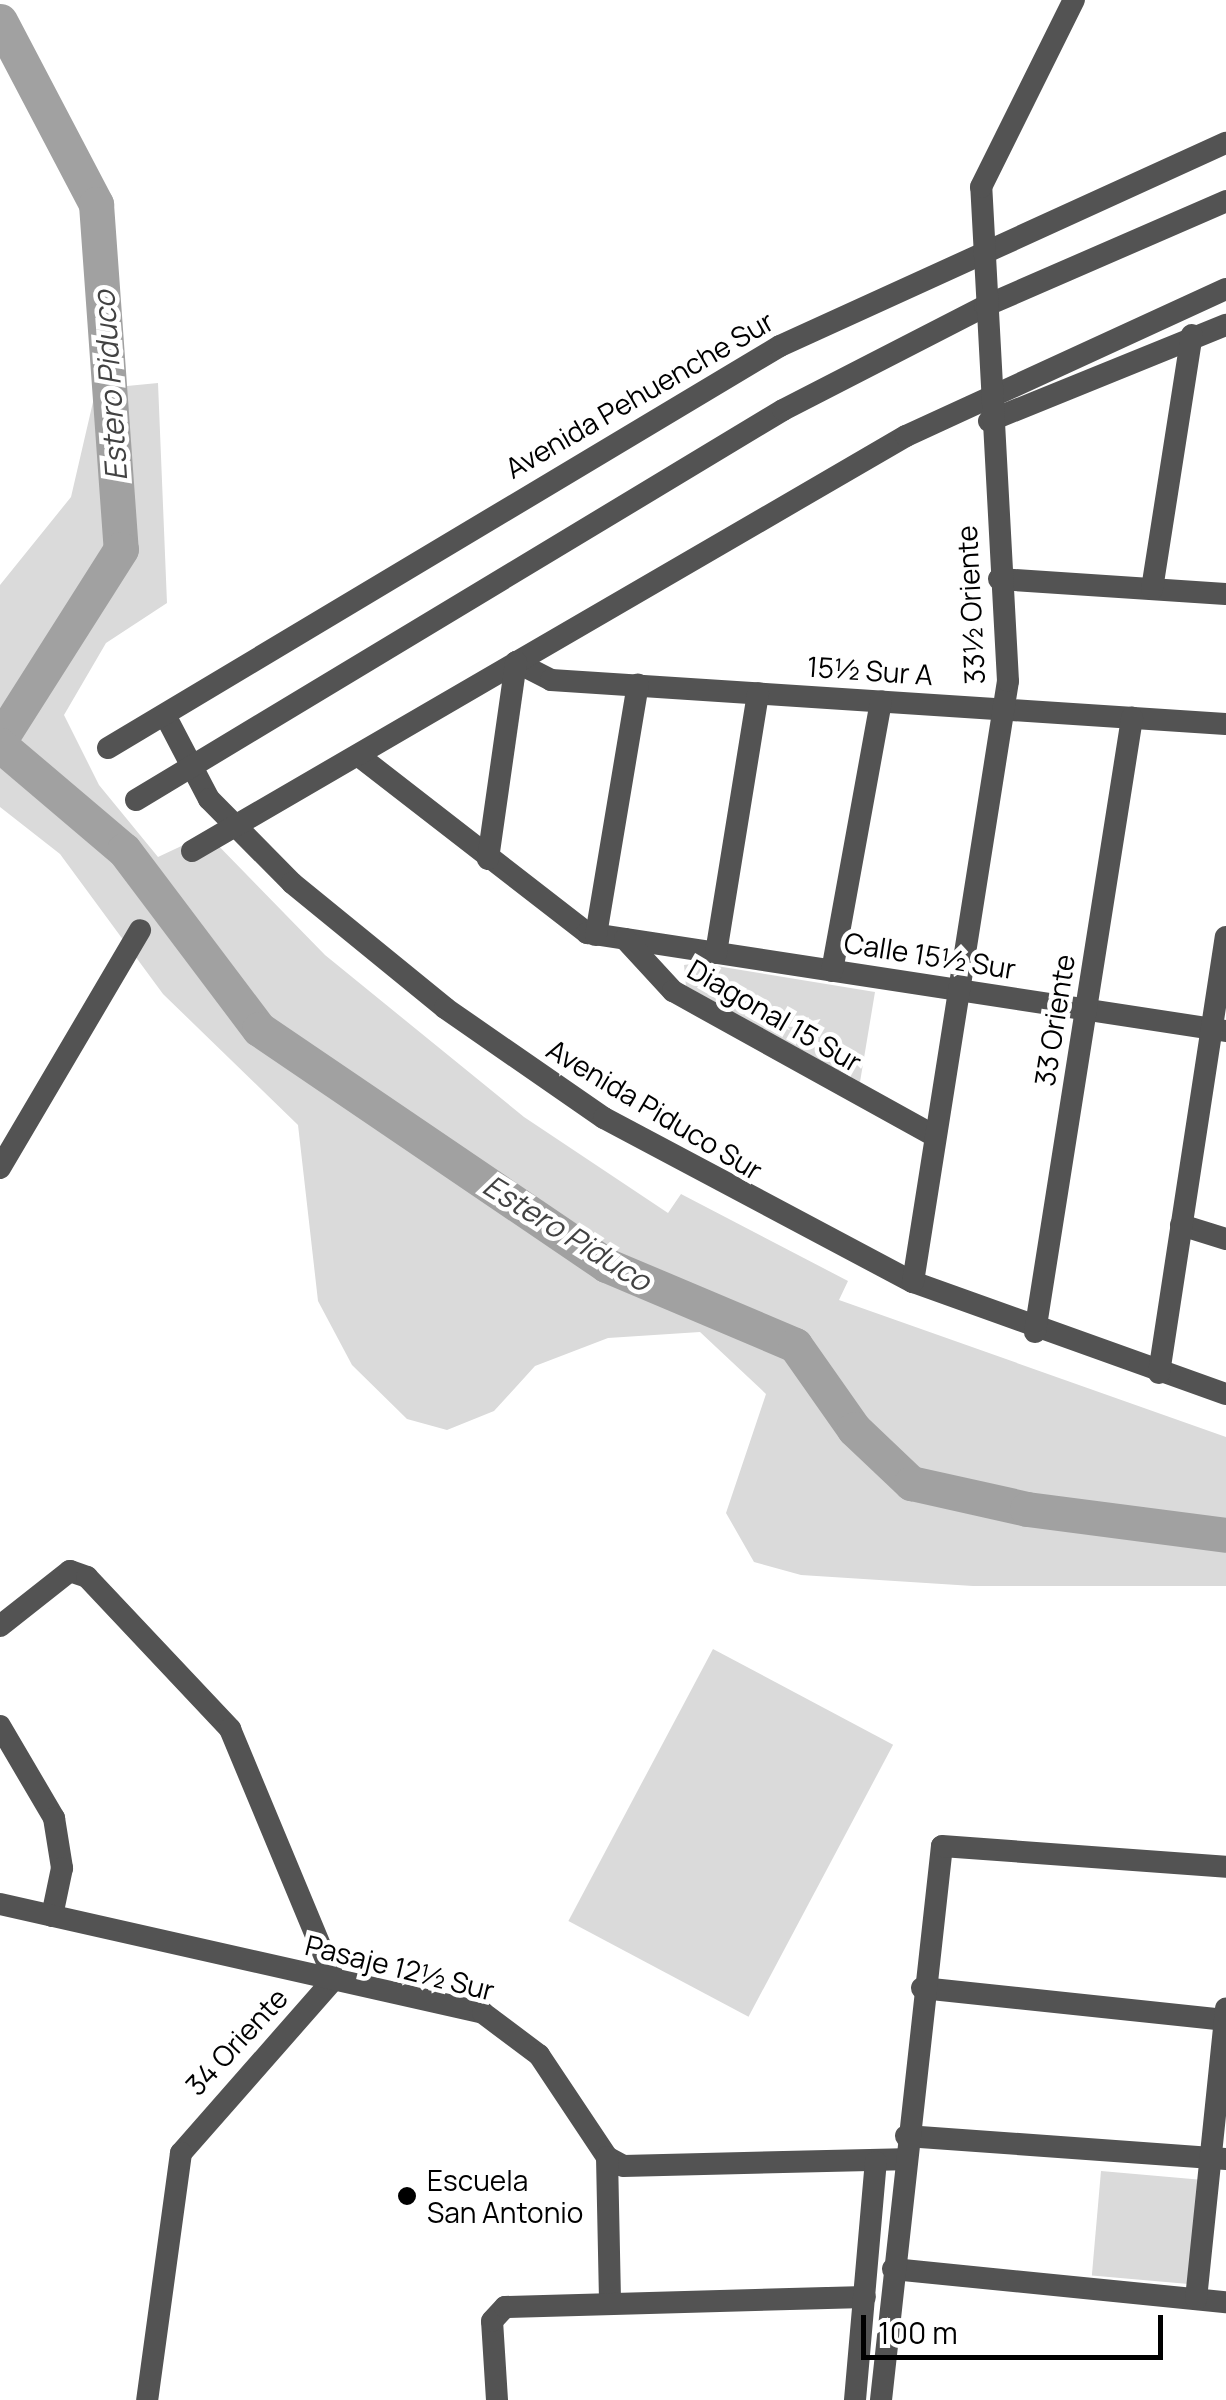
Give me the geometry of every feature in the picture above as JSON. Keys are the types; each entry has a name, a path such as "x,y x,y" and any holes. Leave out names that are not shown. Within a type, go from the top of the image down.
{"street":[{"name":"33½ Oriente","path":"912,1282 1008,663 989,420 982,249 990,158 1074,0"},
{"name":"Avenida Pehuenche Sur","path":"108,748 780,346 982,249 1226,143"},
{"path":"136,800 192,770 662,480 985,306 1226,201"},
{"path":"192,852 752,521 988,396 1226,288"},
{"path":"989,420 1192,335 1226,325"},
{"path":"1152,589 1192,335"},
{"path":"999,579 1226,594"},
{"path":"488,859 516,662"},
{"name":"15½ Sur A","path":"516,662 542,678 1226,724"},
{"path":"596,935 638,685"},
{"path":"716,953 758,693"},
{"path":"832,971 881,701"},
{"name":"Avenida Piduco Sur","path":"165,715 192,770 234,829 397,971 548,1081 718,1185 912,1282 1035,1332 1226,1394"},
{"name":"33 Oriente","path":"1035,1332 1132,718"},
{"path":"359,756 488,859 596,935 624,939"},
{"path":"0,1168 140,930"},
{"path":"1159,1374 1181,1225 1218,1030 1226,937"},
{"name":"Calle 15½ Sur","path":"624,939 1218,1030"},
{"name":"Diagonal 15 Sur","path":"624,939 673,992 934,1136"},
{"path":"1181,1225 1226,1238"},
{"path":"0,1626 70,1571 87,1578 230,1729 334,1979"},
{"path":"0,1726 54,1818 62,1868 52,1916"},
{"path":"881,2400 904,2148 942,1846 1226,1867"},
{"name":"Pasaje 12½ Sur","path":"0,1904 483,2013 539,2054 607,2158"},
{"name":"34 Oriente","path":"147,2400 180,2153 334,1979"},
{"path":"922,1988 1225,2020"},
{"path":"1196,2299 1218,2159 1226,2009"},
{"path":"610,2302 607,2158 642,2171 876,2162 904,2148 1218,2159"},
{"path":"855,2400 876,2162"},
{"path":"893,2268 1226,2302"},
{"path":"497,2400 495,2310 610,2302 865,2297"}],"shaded area":[{"path":"158,383 167,603 106,643 64,715 99,785 158,857 207,834 325,955 524,1117 668,1213 681,1194 848,1281 839,1300 1226,1437 1226,1586 973,1586 801,1575 754,1562 726,1513 766,1394 700,1332 608,1338 535,1366 494,1411 447,1430 407,1419 352,1365 318,1301 298,1125 163,994 60,854 0,807 0,585 71,497 96,389"},
{"path":"698,963 875,992 860,1082 686,986 684,965"},
{"path":"713,1649 893,1745 749,2017 568,1921"},
{"path":"1101,2171 1201,2180 1191,2284 1092,2276"}],"waterway":[{"name":"Estero Piduco","path":"0,21 96,204 121,549 0,740"},
{"name":"Estero Piduco","path":"0,745 124,850 259,1029 606,1265 795,1345 854,1429 911,1483 1027,1509 1226,1535"}],"place":[{"name":"Escuela San Antonio","path":"407,2196"}]}
